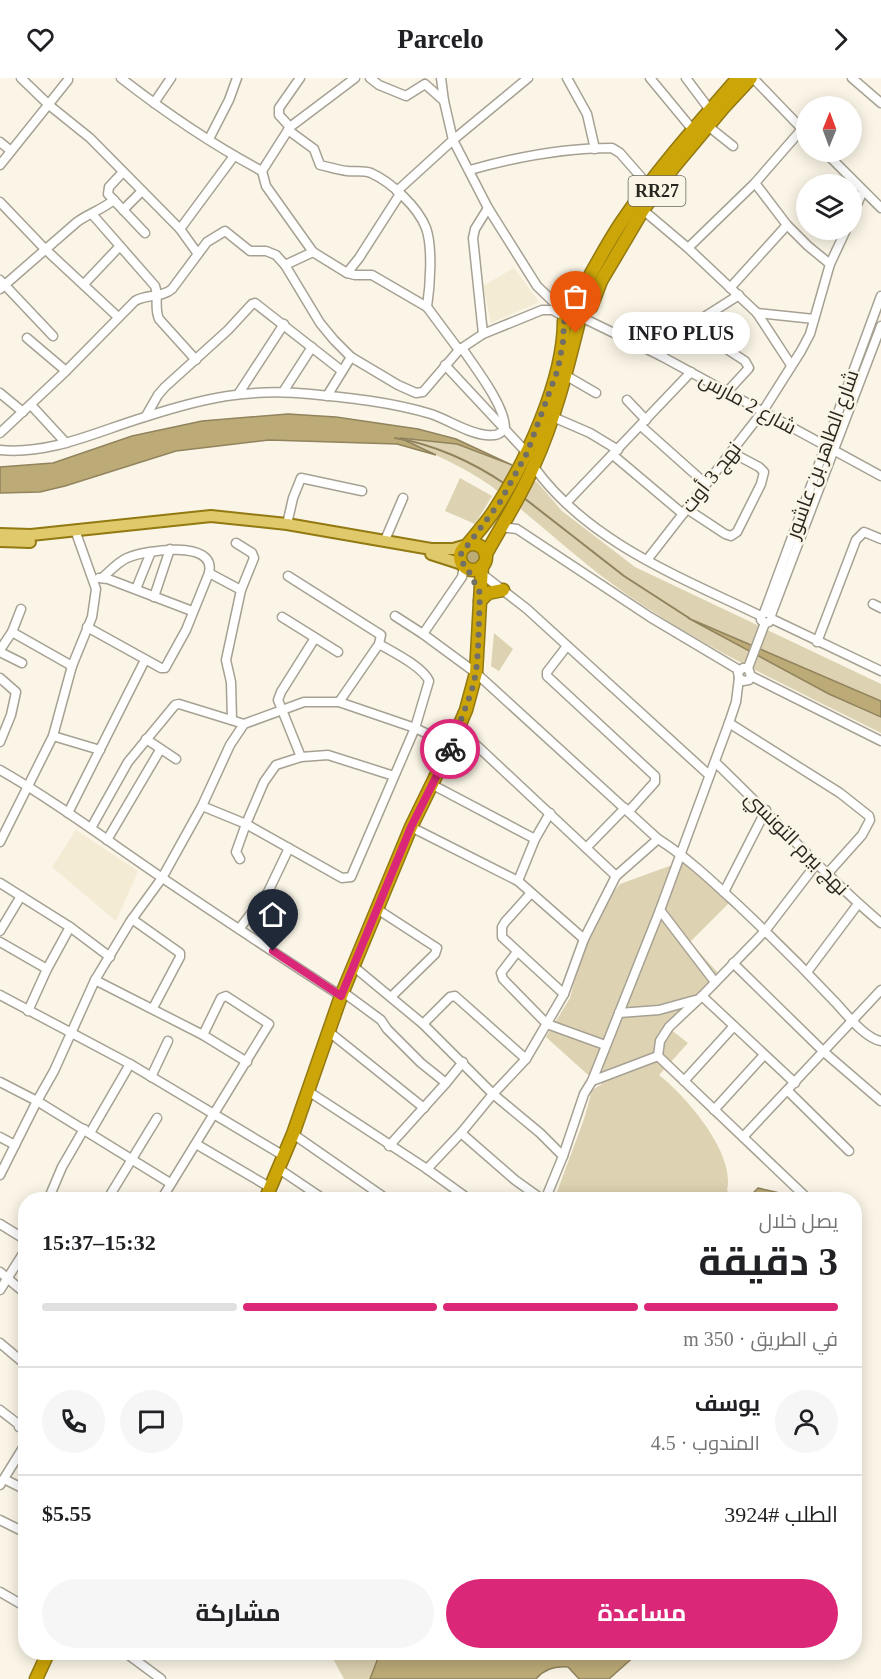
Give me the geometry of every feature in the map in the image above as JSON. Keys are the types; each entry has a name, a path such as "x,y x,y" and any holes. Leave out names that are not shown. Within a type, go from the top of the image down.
{"highway":[{"name":"RR27","path":"269,1192 293,1134 353,966 411,827 466,710 476,673 482,570 486,554 509,513 528,464 558,369 570,313 613,236 648,185 738,78"},
{"name":"RR27","path":"570,313 591,307 601,281 643,210 673,168 752,78"},
{"name":"RR27","path":"465,566 461,554 528,464 553,417 565,375 570,313"},
{"path":"468,545 478,544 483,547 486,554"},
{"path":"465,566 482,570"},
{"path":"465,566 480,597 490,591 503,590"},
{"path":"36,1679 45,1660"}],"main road":[{"path":"0,542 31,542 76,533 211,516 288,524 431,549 453,549 468,545"},
{"path":"0,534 76,533 183,522 231,521 400,548 436,555 465,566"}],"street":[{"path":"21,78 49,105 90,138 180,229 198,254"},
{"path":"0,450 42,449 146,416 239,393 283,392 365,400 432,415 486,435 494,435 504,430 506,424 494,399 460,349 427,307 372,275 347,273 313,252 266,186 262,171 208,139 121,78"},
{"path":"154,103 171,78"},
{"path":"208,139 229,100 237,78"},
{"path":"300,78 288,93 278,112 289,129 314,149 320,165 370,173 399,192 425,225 428,236 430,284 427,307"},
{"path":"262,171 289,129 355,78"},
{"path":"370,78 385,88 406,96 425,84 444,101"},
{"path":"441,78 453,140 488,208 537,286 570,313"},
{"path":"347,273 359,258 399,192 453,140 528,78"},
{"path":"567,78 587,114 595,149"},
{"path":"650,78 693,130"},
{"path":"686,78 710,110"},
{"path":"752,78 796,122"},
{"path":"852,78 881,103"},
{"path":"0,165 68,80"},
{"path":"708,126 732,146"},
{"path":"688,248 796,140"},
{"path":"0,142 11,151"},
{"path":"470,170 517,158 559,151 616,149 648,185"},
{"path":"180,229 234,156"},
{"path":"835,162 881,208"},
{"path":"123,172 107,191 145,233"},
{"path":"755,183 786,225 830,264"},
{"path":"123,210 142,191"},
{"path":"53,336 2,284 77,222 101,210 114,200"},
{"path":"0,202 45,249 118,317"},
{"path":"483,334 473,238 475,228 488,208"},
{"path":"643,210 758,313 791,365"},
{"path":"92,214 155,286 158,295 156,313 159,319 196,360"},
{"path":"730,288 786,225"},
{"path":"0,433 140,298 170,291 207,243 225,231 250,251 271,252 285,265 320,323 351,357 383,378 421,393 460,349 483,334 542,309 570,313"},
{"name":"نهج 3 أوت","path":"647,560 763,411 806,343 830,264 841,240"},
{"path":"84,284 119,247"},
{"path":"285,265 313,252"},
{"path":"661,356 670,340 676,335 739,295"},
{"name":"شارع الطاهر بن عاشور","path":"547,1192 563,1156 584,1094 592,1081 681,854 829,448 881,296"},
{"path":"146,416 158,395 228,330 252,304 259,304 342,371"},
{"name":"شارع 2 مارس","path":"570,313 661,356 881,476"},
{"path":"758,313 814,319"},
{"path":"239,393 284,324"},
{"name":"شارع الطاهر بن عاشور","path":"829,448 881,326"},
{"path":"27,338 66,371"},
{"path":"283,392 312,347"},
{"path":"725,348 745,361 749,368 727,392"},
{"path":"327,396 351,357"},
{"path":"445,365 504,430 528,464 566,503 606,536 647,560 766,619 881,672"},
{"path":"566,503 691,372"},
{"path":"565,375 596,393"},
{"path":"0,393 23,412"},
{"path":"627,400 643,423 706,484"},
{"path":"31,405 66,443"},
{"path":"553,417 590,433 685,511 731,536 737,532 764,472 730,452"},
{"path":"288,524 293,498 301,478 362,491"},
{"path":"386,540 403,498"},
{"path":"509,513 517,529"},
{"path":"501,527 517,529 650,617 746,673 881,741"},
{"path":"817,642 859,536 861,533 868,532 881,539"},
{"path":"0,842 53,736 72,666 92,617 97,578 76,533"},
{"path":"232,720 231,682 226,660 241,590 254,556 236,543"},
{"path":"87,627 145,660 165,668 186,630 192,610 209,573 210,563 208,558 190,551 170,549 123,560 97,578"},
{"path":"154,597 170,549"},
{"path":"136,589 151,552"},
{"path":"423,634 462,577 465,566"},
{"path":"482,570 709,775"},
{"path":"209,573 241,590"},
{"path":"288,576 381,635 380,644 339,702"},
{"path":"97,578 136,589 192,610"},
{"path":"21,609 12,632 0,651 22,663"},
{"path":"394,616 476,673 658,839 681,854 724,892 807,972 853,1021 873,1039 881,1041"},
{"path":"282,617 338,652"},
{"path":"12,632 72,666"},
{"path":"301,757 278,700 280,692 315,638"},
{"path":"202,806 246,824 342,878 351,877 415,728 429,681 420,670 380,644"},
{"path":"567,646 547,672 547,676 655,776 655,782 586,848"},
{"path":"68,813 145,660"},
{"path":"0,678 16,692 11,715 0,742"},
{"path":"0,1175 73,1033 95,980 132,919 162,878 202,806 219,766 244,724 304,702 339,702 415,728 451,746"},
{"path":"91,828 121,772 177,704 244,724"},
{"path":"729,723 840,793 869,816 870,820 866,830 828,873"},
{"path":"458,728 616,876"},
{"path":"53,736 100,750"},
{"path":"146,739 176,759"},
{"path":"107,840 160,750"},
{"path":"240,859 236,852 246,824 270,772 276,765 301,757 328,755 394,776"},
{"name":"نهج بيرم التونسي","path":"715,762 766,810 858,904 881,923"},
{"path":"0,771 91,828 162,878 384,1023 387,1029 421,1063 446,1083"},
{"path":"431,784 535,839"},
{"path":"724,892 766,810"},
{"path":"518,881 535,839 550,813"},
{"path":"411,827 518,881 584,939"},
{"path":"427,1169 526,1059 564,994 584,939 616,876 658,839"},
{"path":"239,929 268,892 289,848"},
{"path":"658,1056 664,1034 765,931 817,863"},
{"path":"0,883 70,927 110,957"},
{"path":"531,893 502,927 502,938 564,994"},
{"path":"0,931 21,897"},
{"path":"807,972 858,904"},
{"path":"377,909 437,948 435,954 391,997"},
{"path":"660,910 715,982"},
{"path":"132,919 180,953 153,1008"},
{"path":"28,1011 46,969 70,927"},
{"path":"0,942 46,969"},
{"path":"517,952 503,971 502,976 546,1024 605,1046"},
{"path":"734,963 824,1052 881,1101"},
{"path":"353,966 423,1024 493,1094 540,1133 563,1156"},
{"path":"95,980 153,1008 247,1062"},
{"path":"742,1137 788,1091 881,990"},
{"path":"0,996 130,1064 284,1156"},
{"path":"165,1192 269,1024 226,996 221,998 203,1035"},
{"path":"423,1024 450,997 455,996 526,1059"},
{"path":"619,1013 659,1010 700,998"},
{"path":"700,998 734,1026 795,1083"},
{"path":"684,1081 734,1026"},
{"path":"328,1031 424,1108"},
{"path":"151,1077 168,1041"},
{"path":"714,1110 764,1055"},
{"path":"658,1056 800,1192"},
{"path":"592,1081 658,1056"},
{"path":"389,1146 463,1062"},
{"path":"51,1192 62,1167 130,1064"},
{"path":"0,1082 37,1101 170,1183"},
{"path":"308,1090 389,1146 427,1169 452,1192"},
{"path":"788,1091 849,1151"},
{"path":"112,1192 157,1118"},
{"path":"461,1133 515,1180 532,1192"},
{"path":"293,1134 376,1192"},
{"path":"0,1137 15,1145"},
{"path":"196,1144 271,1188"},
{"path":"279,1169 313,1192"},
{"path":"0,1224 18,1235"},
{"path":"0,1290 3,1275 18,1258"},
{"path":"3,1275 18,1287"},
{"path":"0,1343 18,1358"},
{"path":"0,1410 18,1426"},
{"path":"18,1456 2,1482 18,1487"},
{"path":"0,1466 12,1466"},
{"path":"0,1520 18,1529"},
{"path":"0,1592 18,1602"},
{"path":"135,1660 161,1679"}],"shaded area":[{"path":"514,268 539,302 491,323 483,286"},
{"path":"288,414 336,417 418,429 456,439 512,465 457,444 400,438 436,455 397,444 269,440 176,451 40,492 0,493 0,467 53,463 132,436 202,421"},
{"path":"398,438 457,444 512,465 538,483 562,511 635,567 881,684 881,701 697,622 829,694 881,717 881,733 743,664 675,626 611,583 491,486 434,454"},
{"path":"460,478 492,496 475,524 445,511"},
{"path":"473,546 480,549 483,556 480,563 473,566 466,563 463,556 466,549"},
{"path":"688,618 881,701 881,717 829,694"},
{"path":"494,633 513,649 499,671 491,666"},
{"path":"76,830 138,871 116,921 52,867"},
{"path":"686,860 729,903 690,942 719,974 670,1029 688,1043 659,1075 695,1111 717,1143 728,1176 728,1192 557,1192 584,1119 592,1090 602,1084 587,1074 546,1037 570,998 585,943 605,903 620,884"},
{"path":"758,1188 775,1192 754,1192"},
{"path":"334,1660 377,1660 370,1679 344,1679"},
{"path":"377,1660 630,1660 609,1679 579,1679 568,1667 564,1667 546,1671 536,1679 370,1679"}],"waterway":[{"path":"395,438 452,455 480,468 505,484"},
{"path":"524,498 624,576 689,618"}],"way so far":[{"path":"450,749 471,693 478,650 480,593 460,556 500,502 527,453 558,369 564,321 571,325 579,321 576,333"}],"place":[{"name":"INFO PLUS","path":"576,333"}],"route":[{"path":"273,951 341,996 411,827 450,749"}]}
